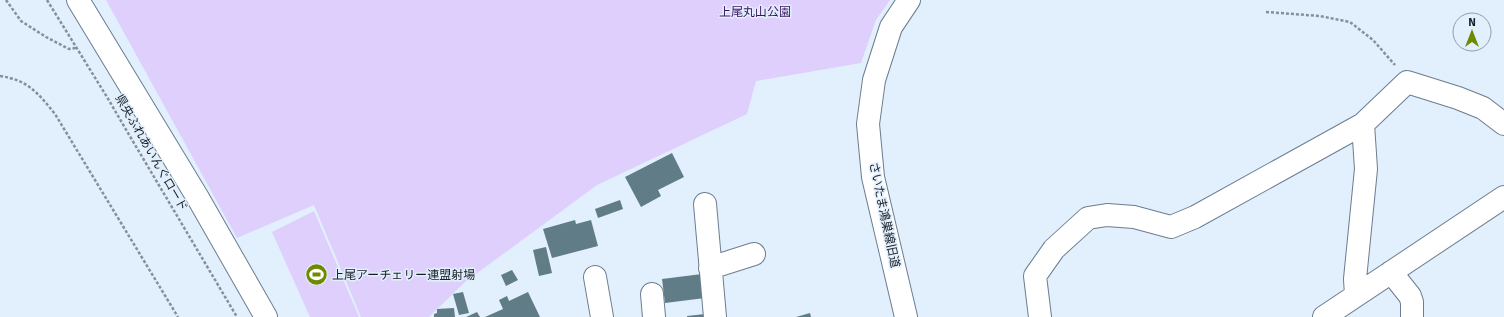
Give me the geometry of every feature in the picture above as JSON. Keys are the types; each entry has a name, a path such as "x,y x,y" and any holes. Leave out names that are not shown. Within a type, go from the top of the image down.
{"street":[{"path":"78,0 194,191 266,317"},
{"name":"さいたま鴻巣線旧道","path":"906,317 873,177 868,124 874,80 891,27 909,0"},
{"path":"1040,317 1035,276 1054,249 1074,229 1088,218 1107,215 1134,217 1171,227 1195,217 1363,124 1407,82 1458,98 1483,108 1504,124"},
{"path":"1356,295 1356,279 1366,169 1363,124"},
{"path":"1324,317 1504,197"},
{"path":"705,204 715,317"},
{"path":"710,268 754,254"},
{"path":"1391,272 1410,296 1412,302 1412,317"},
{"path":"595,277 602,317"},
{"path":"652,294 654,317"}],"path":[{"path":"6,0 21,21 46,37 69,49 76,48"},
{"name":"県央ふれあいんぐロード","path":"47,0 107,96 237,317"},
{"path":"1266,12 1320,16 1350,22 1373,40 1390,58 1407,82"},
{"path":"0,76 9,77 28,85 40,94 55,114 178,317"}],"green space":[{"name":"上尾丸山公園","path":"106,0 890,0 876,20 861,63 756,81 747,114 597,185 465,282 429,317 361,317 314,205 237,238"},
{"name":"上尾アーチェリー連盟射場","path":"314,211 359,317 310,317 272,232"}],"building":[{"path":"672,153 684,177 658,190 661,196 641,207 625,177"},
{"path":"620,200 623,209 598,218 595,209"},
{"path":"575,220 576,224 591,220 598,246 552,258 543,229"},
{"path":"546,247 552,273 539,276 533,250"},
{"path":"512,270 518,280 506,286 501,275"},
{"path":"702,274 705,298 665,303 662,279"},
{"path":"463,292 469,313 459,315 453,294"},
{"path":"528,292 540,317 485,317 503,309 499,300 507,296 509,301"},
{"path":"454,308 455,317 434,317 434,314 437,313 437,309"},
{"path":"477,312 480,317 466,317"},
{"path":"810,313 811,317 796,317"},
{"path":"705,314 705,317 687,317 687,316"}],"place":[{"name":"上尾アーチェリー連盟射場","path":"316,275"}]}
